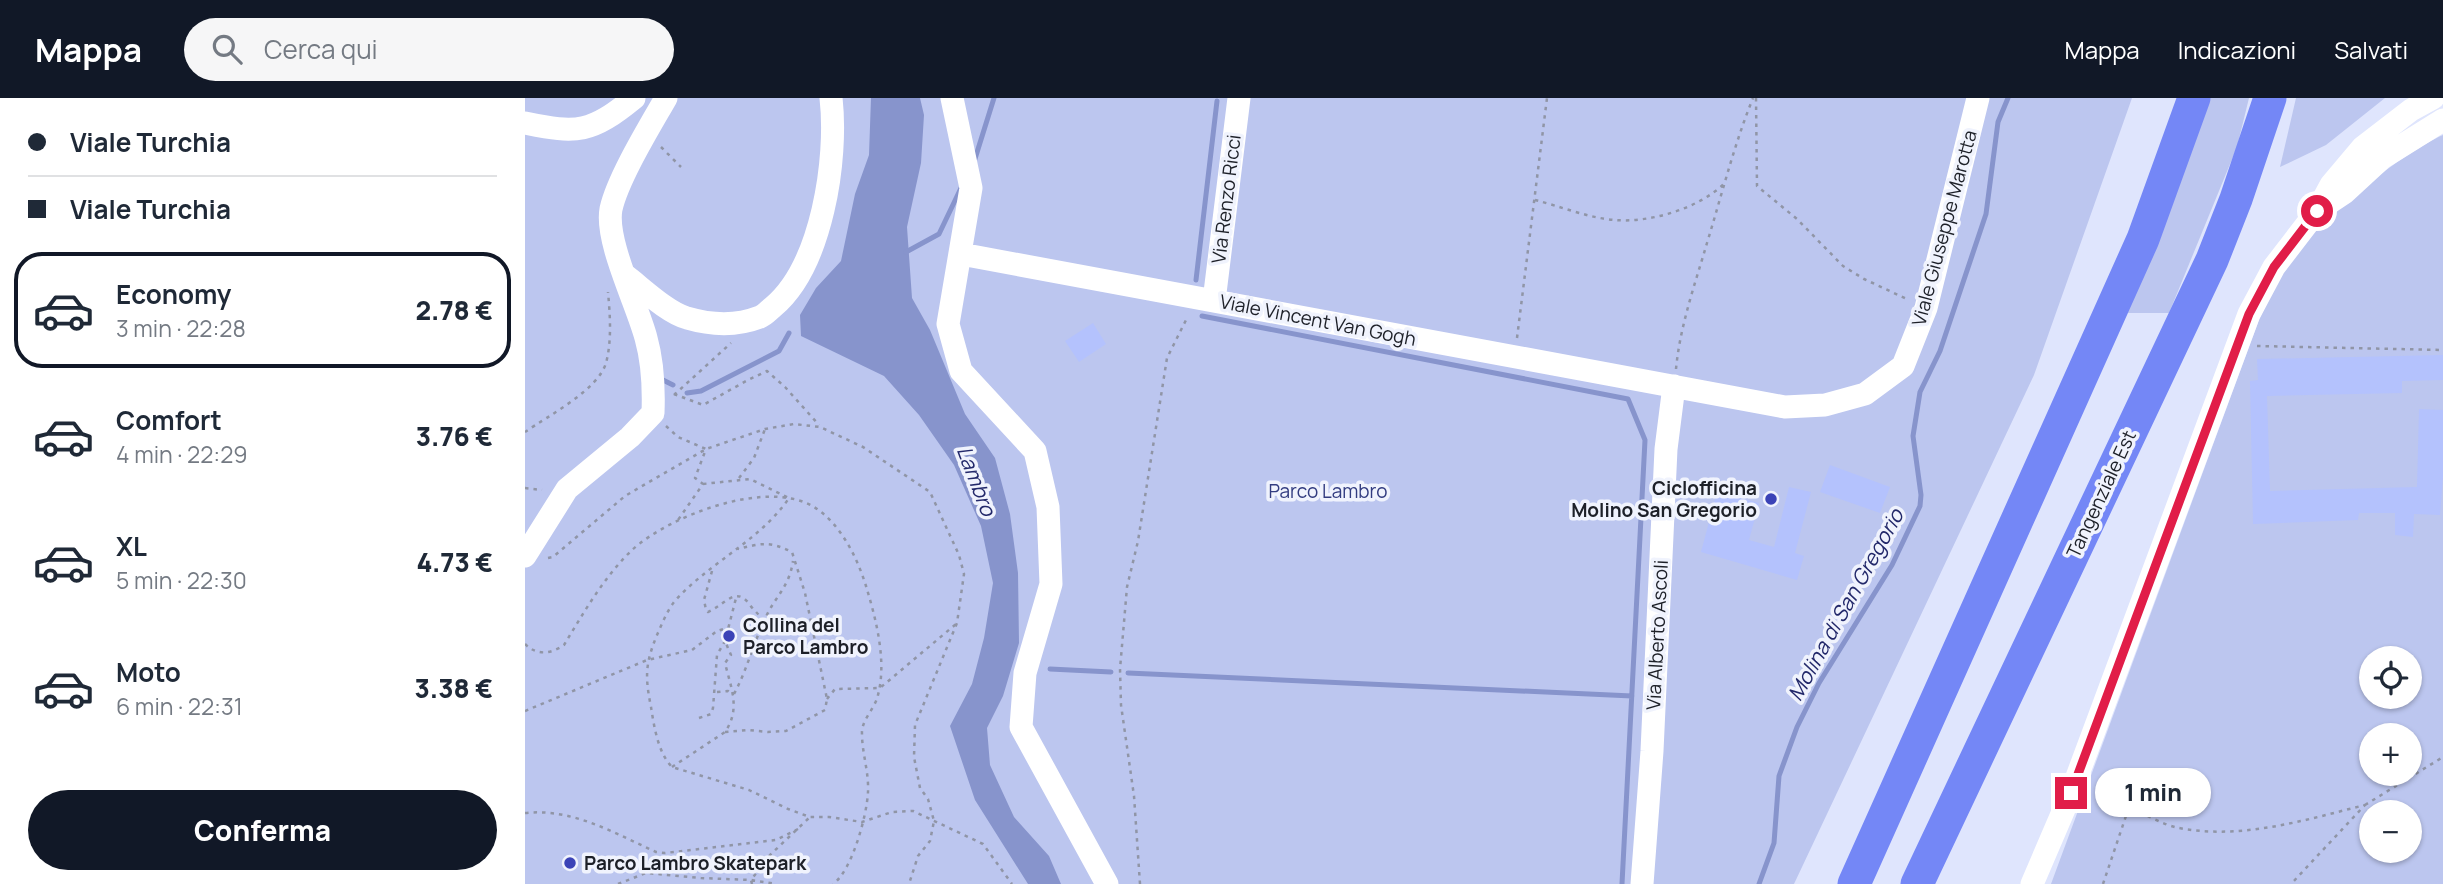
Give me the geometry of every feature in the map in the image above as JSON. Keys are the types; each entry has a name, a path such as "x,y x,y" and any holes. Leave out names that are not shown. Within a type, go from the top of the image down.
{"highway":[{"path":"1854,884 2143,239 2194,98"},
{"name":"Tangenziale Est","path":"1917,884 2212,260 2270,98"}],"street":[{"path":"525,122 569,131 590,126 612,116 634,98"},
{"path":"525,555 567,489 653,413 653,368 646,337 617,284 611,210 666,98"},
{"path":"617,284 684,318 717,325 762,316 784,298 802,270 828,185 832,152 831,98"},
{"path":"952,98 971,188 948,324 961,371 1035,451 1048,507 1051,583 1025,673 1021,727 1107,884"},
{"name":"Via Renzo Ricci","path":"1206,299 1238,98"},
{"name":"Viale Giuseppe Marotta","path":"1674,386 1785,407 1825,405 1865,394 1903,366 1926,307 1978,98"},
{"path":"2032,884 2071,793 2249,314 2274,267 2317,211 2330,185 2363,147 2411,110 2433,98"},
{"path":"2317,211 2344,193 2382,158 2443,120"},
{"name":"Viale Vincent Van Gogh","path":"961,254 1674,386"},
{"name":"Via Alberto Ascoli","path":"1642,884 1652,751 1666,449 1674,386"}],"path":[{"path":"1515,357 1547,98"},
{"path":"1674,386 1684,323 1737,137 1754,98"},
{"path":"1754,98 1757,186 1797,219 1843,266 1864,279 1926,307"},
{"path":"647,132 681,167"},
{"path":"1535,200 1613,220 1652,218 1711,195 1724,184"},
{"path":"525,432 593,384 606,364 617,284"},
{"path":"1140,884 1134,796 1121,705 1119,668 1127,587 1138,541 1167,358 1206,299"},
{"path":"706,449 678,437 653,413 733,342"},
{"path":"2238,345 2443,350"},
{"path":"674,394 703,405 768,371 786,387 820,427"},
{"path":"525,555 544,560 553,556 625,496 706,449 765,429 794,424 820,427 863,447 930,492 960,555 964,574 957,623 915,725 914,757 920,788 928,799 935,821 930,841 918,856 909,884"},
{"path":"739,478 754,458 765,429"},
{"path":"703,484 695,478 706,449"},
{"path":"677,520 703,484 739,478 750,479 763,487 813,506 831,520 855,560 865,584 877,634 880,688 877,701 861,729 868,793 862,822 849,863 840,879 833,884"},
{"path":"525,644 535,652 554,652 565,645 614,570 643,542 677,520 717,506 752,498 789,498"},
{"path":"789,498 776,516 673,603 647,660 645,680 653,723 665,760 672,767 749,790 810,817 862,822 892,812 913,811 983,844 1012,884"},
{"path":"672,767 725,732 786,731 825,710 827,699 805,593 792,552 774,544 760,543 734,550"},
{"path":"733,695 744,675 763,623 790,579 794,558"},
{"path":"712,568 704,600 706,610 708,612 740,595 759,613 763,623"},
{"path":"699,718 711,714 716,692 717,655 725,641 736,598"},
{"path":"759,613 769,611"},
{"path":"827,699 835,689 880,688 957,623"},
{"path":"525,711 647,660 692,650 717,631 727,628"},
{"path":"725,641 731,655 725,663 734,710 725,732"},
{"path":"716,692 733,695"},
{"path":"2373,800 2443,757"},
{"path":"2103,884 2129,807 2177,828 2230,831 2283,826 2359,807"},
{"path":"2291,884 2359,811"},
{"path":"525,813 552,812 573,816 656,852 665,853 776,840 798,829"},
{"path":"752,882 770,855 810,817"},
{"path":"618,884 646,873 776,884"}],"green space":[{"name":"Parco Lambro","path":"525,98 2132,98 2034,375 1794,884 525,884"},
{"path":"2203,98 2249,98 2237,147 2169,313 2121,313"},
{"path":"2296,98 2385,98 2326,145 2280,167"},
{"path":"2443,135 2443,884 2051,884 2259,320 2283,271 2296,253 2355,194 2402,159"}],"water":[{"name":"Lambro","path":"871,98 920,98 924,115 921,163 907,227 912,298 930,330 965,414 995,458 1010,514 1018,573 1019,643 1003,696 987,728 990,765 1014,817 1049,856 1061,884 1028,884 975,800 950,726 972,684 984,638 993,583 981,526 954,465 919,415 884,376 801,336 800,315 816,288 841,261 855,194 869,155"}],"building":[{"path":"1093,323 1106,344 1079,362 1065,341"},
{"path":"2443,355 2443,380 2402,381 2402,393 2267,396 2270,491 2417,487 2419,409 2443,410 2440,515 2414,514 2413,537 2395,535 2395,513 2359,513 2358,520 2253,524 2250,381 2258,380 2257,359"},
{"path":"1830,465 1890,487 1880,513 1820,492"},
{"path":"1789,487 1811,492 1795,553 1804,556 1797,580 1701,552 1717,492 1759,503 1749,540 1774,547"}],"waterway":[{"path":"974,162 994,98"},
{"name":"Molina di San Gregorio","path":"1759,884 1774,843 1779,776 1797,727 1819,683 1892,565 1920,506 1913,436 1920,392 1940,351 1986,214 1998,122 2008,98"},
{"path":"1196,280 1217,101"},
{"path":"906,252 939,234 961,188"},
{"path":"1202,316 1628,399 1645,440 1622,884"},
{"path":"687,393 701,391 779,351 789,333"},
{"path":"659,378 673,385"},
{"path":"1050,669 1111,672"},
{"path":"1128,673 1632,696"}],"place":[{"name":"Ciclofficina Molino San Gregorio","path":"1771,499"},
{"name":"Collina del Parco Lambro","path":"729,636"},
{"name":"Parco Lambro Skatepark","path":"570,863"}],"route":[{"path":"2071,793 2249,314 2274,267 2317,211"}]}
